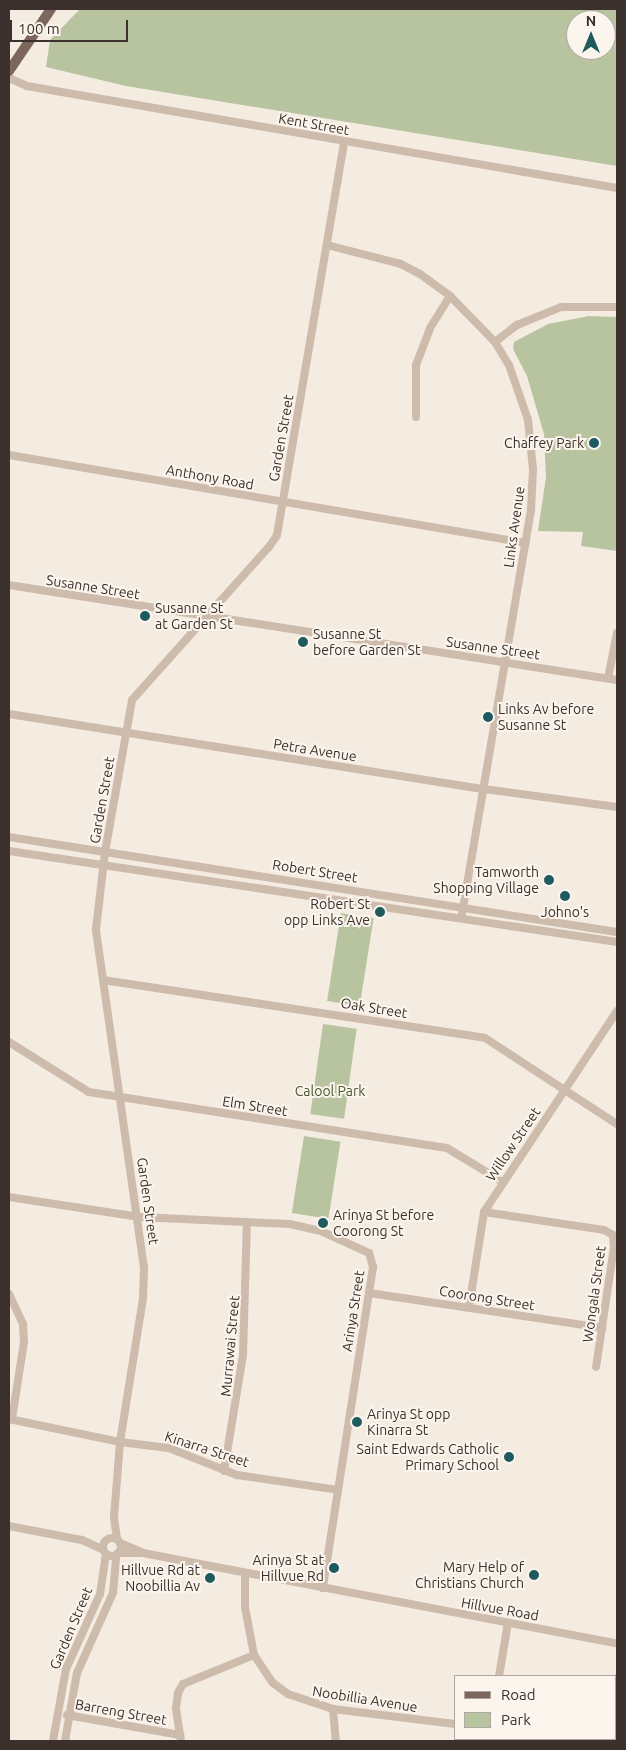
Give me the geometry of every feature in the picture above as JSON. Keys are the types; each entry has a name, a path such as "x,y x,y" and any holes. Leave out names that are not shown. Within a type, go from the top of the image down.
{"main road":[{"path":"9,71 51,9"}],"street":[{"name":"Kent Street","path":"9,78 27,86 617,188"},
{"name":"Garden Street","path":"65,1741 77,1673 113,1593 118,1541 114,1517 120,1442 144,1288 139,1217 95,920 126,734 135,696 269,548 277,535 344,142"},
{"name":"Links Avenue","path":"326,245 401,264 420,274 450,296 495,342 520,393 533,445 533,488 526,544 461,918"},
{"path":"416,417 416,366 430,328 450,296"},
{"path":"495,342 517,325 561,307 617,307"},
{"name":"Anthony Road","path":"9,455 526,544"},
{"name":"Susanne Street","path":"9,585 204,618 617,680"},
{"path":"608,678 617,633"},
{"name":"Petra Avenue","path":"9,714 126,734 484,789 617,807"},
{"name":"Robert Street","path":"9,837 617,932"},
{"name":"Robert Street","path":"9,851 617,942"},
{"name":"Oak Street","path":"103,980 485,1038 617,1124"},
{"name":"Willow Street","path":"468,1307 484,1212 617,1010"},
{"name":"Elm Street","path":"9,1042 89,1092 447,1148 503,1182"},
{"name":"Arinya Street","path":"9,1197 139,1217 305,1226 360,1246 369,1253 373,1262 369,1293 323,1588"},
{"name":"Wongala Street","path":"484,1212 604,1230 613,1236 596,1367"},
{"name":"Murrawai Street","path":"224,1471 243,1354 247,1223"},
{"name":"Coorong Street","path":"369,1293 602,1328"},
{"path":"9,1294 22,1324 24,1342 10,1419"},
{"name":"Kinarra Street","path":"10,1419 120,1442 169,1448 224,1471 338,1490"},
{"name":"Garden Street","path":"52,1741 66,1669 102,1587 106,1539 114,1517"},
{"path":"9,1526 82,1540 106,1539 118,1541"},
{"path":"82,1540 104,1552"},
{"name":"Hillvue Road","path":"118,1541 143,1553"},
{"name":"Hillvue Road","path":"104,1552 117,1554 143,1553 245,1574 617,1643"},
{"name":"Noobillia Avenue","path":"245,1574 245,1607 254,1655 273,1683 288,1694 333,1709 454,1724"},
{"path":"499,1675 508,1623"},
{"path":"180,1738 177,1700 183,1684 254,1655"},
{"path":"333,1709 336,1741"},
{"name":"Barreng Street","path":"58,1714 180,1738"},
{"path":"606,1740 617,1741"}],"green space":[{"path":"80,9 617,9 617,166 126,86 46,67 50,40"},
{"name":"Chaffey Park","path":"589,316 617,317 617,551 581,546 583,532 538,531 546,477 544,434 527,376 513,349 514,342 548,324"},
{"path":"341,913 374,918 360,1006 327,1001"},
{"name":"Calool Park","path":"323,1024 357,1029 344,1119 310,1114"},
{"name":"Calool Park","path":"304,1136 341,1142 328,1219 292,1213"}],"place":[{"name":"Chaffey Park","path":"594,443"},
{"name":"Susanne St at Garden St","path":"145,616"},
{"name":"Susanne St before Garden St","path":"303,642"},
{"name":"Links Av before Susanne St","path":"488,717"},
{"name":"Tamworth Shopping Village","path":"549,880"},
{"name":"Johno's","path":"565,896"},
{"name":"Robert St opp Links Ave","path":"380,912"},
{"name":"Arinya St before Coorong St","path":"323,1223"},
{"name":"Arinya St opp Kinarra St","path":"357,1422"},
{"name":"Saint Edwards Catholic Primary School","path":"509,1457"},
{"name":"Arinya St at Hillvue Rd","path":"334,1568"},
{"name":"Mary Help of Christians Church","path":"534,1575"},
{"name":"Hillvue Rd at Noobillia Av","path":"210,1578"}]}
